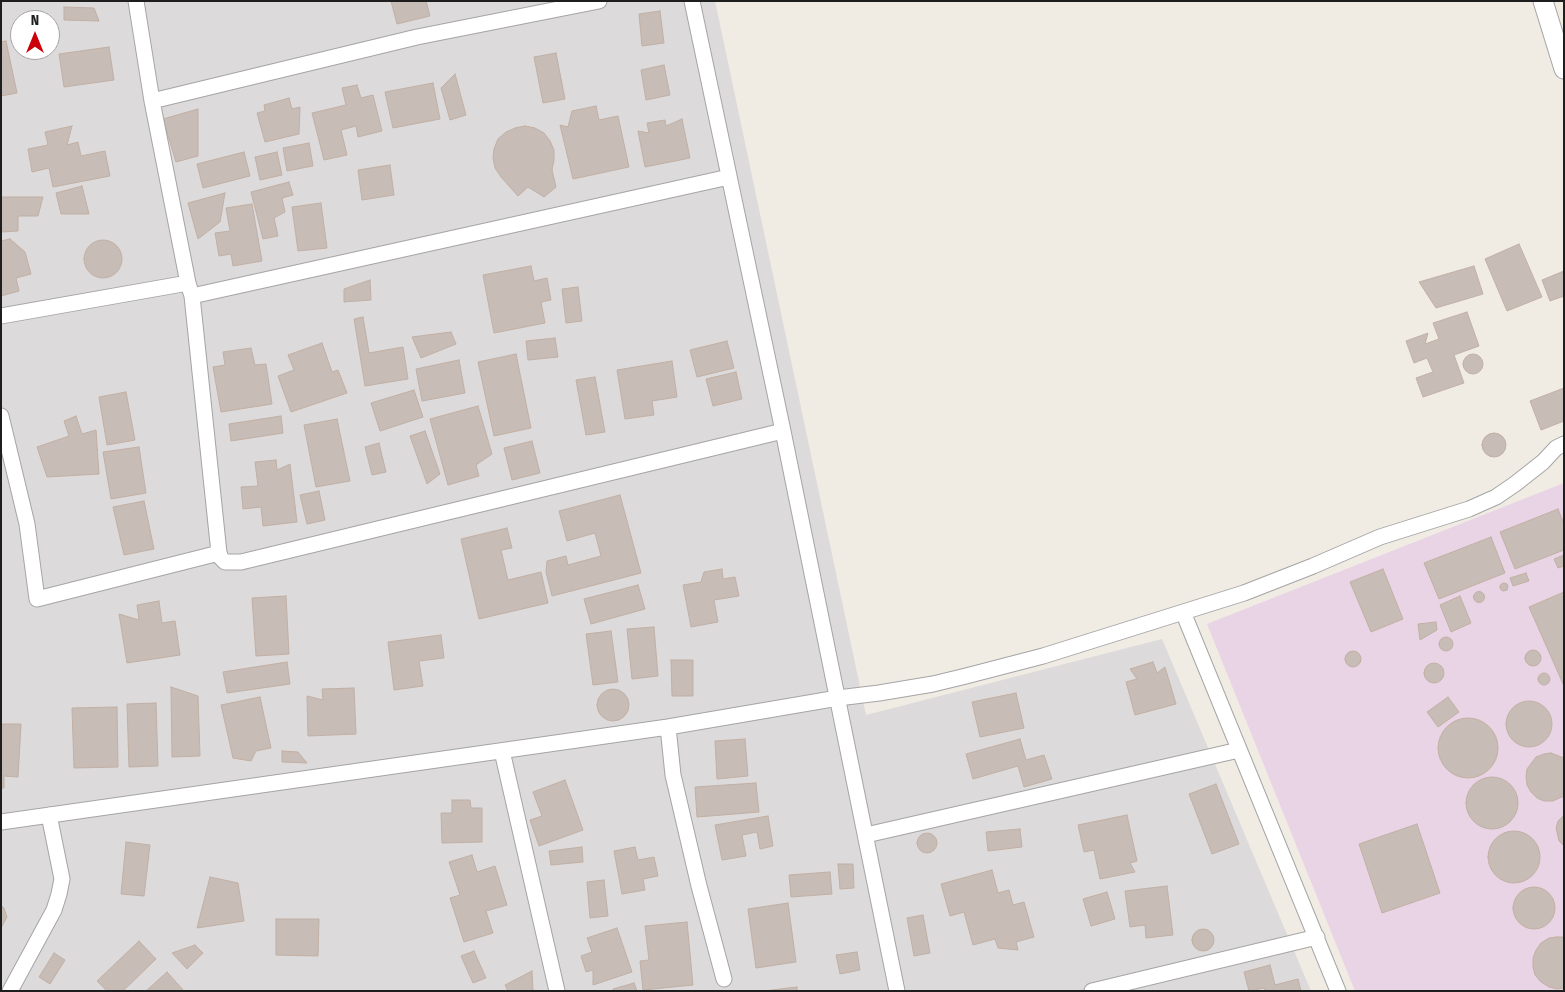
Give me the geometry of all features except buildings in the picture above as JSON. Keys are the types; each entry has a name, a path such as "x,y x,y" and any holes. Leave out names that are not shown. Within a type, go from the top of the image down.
{"street":[{"path":"136,1 152,101 190,289 219,553 225,562 242,562 783,431"},
{"path":"152,101 418,37 599,1"},
{"path":"692,1 783,431 897,991"},
{"path":"1543,1 1564,69"},
{"path":"1,316 190,289 729,177"},
{"path":"1,416 27,524 37,599 219,553"},
{"path":"1,822 502,752 933,684 1043,656 1244,593 1380,537 1469,509 1496,497 1515,484 1543,462 1556,448 1564,444"},
{"path":"1182,612 1338,991"},
{"path":"668,727 673,775 699,886 724,978"},
{"path":"866,835 1239,750"},
{"path":"502,752 557,991"},
{"path":"10,991 54,910 59,894 62,879 49,814"},
{"path":"1092,991 1124,987 1317,937"}],"shaded area":[{"path":"1,1 715,1 866,715 1162,639 1311,991 1,991"},
{"path":"1564,483 1564,991 1355,991 1207,624"}]}
